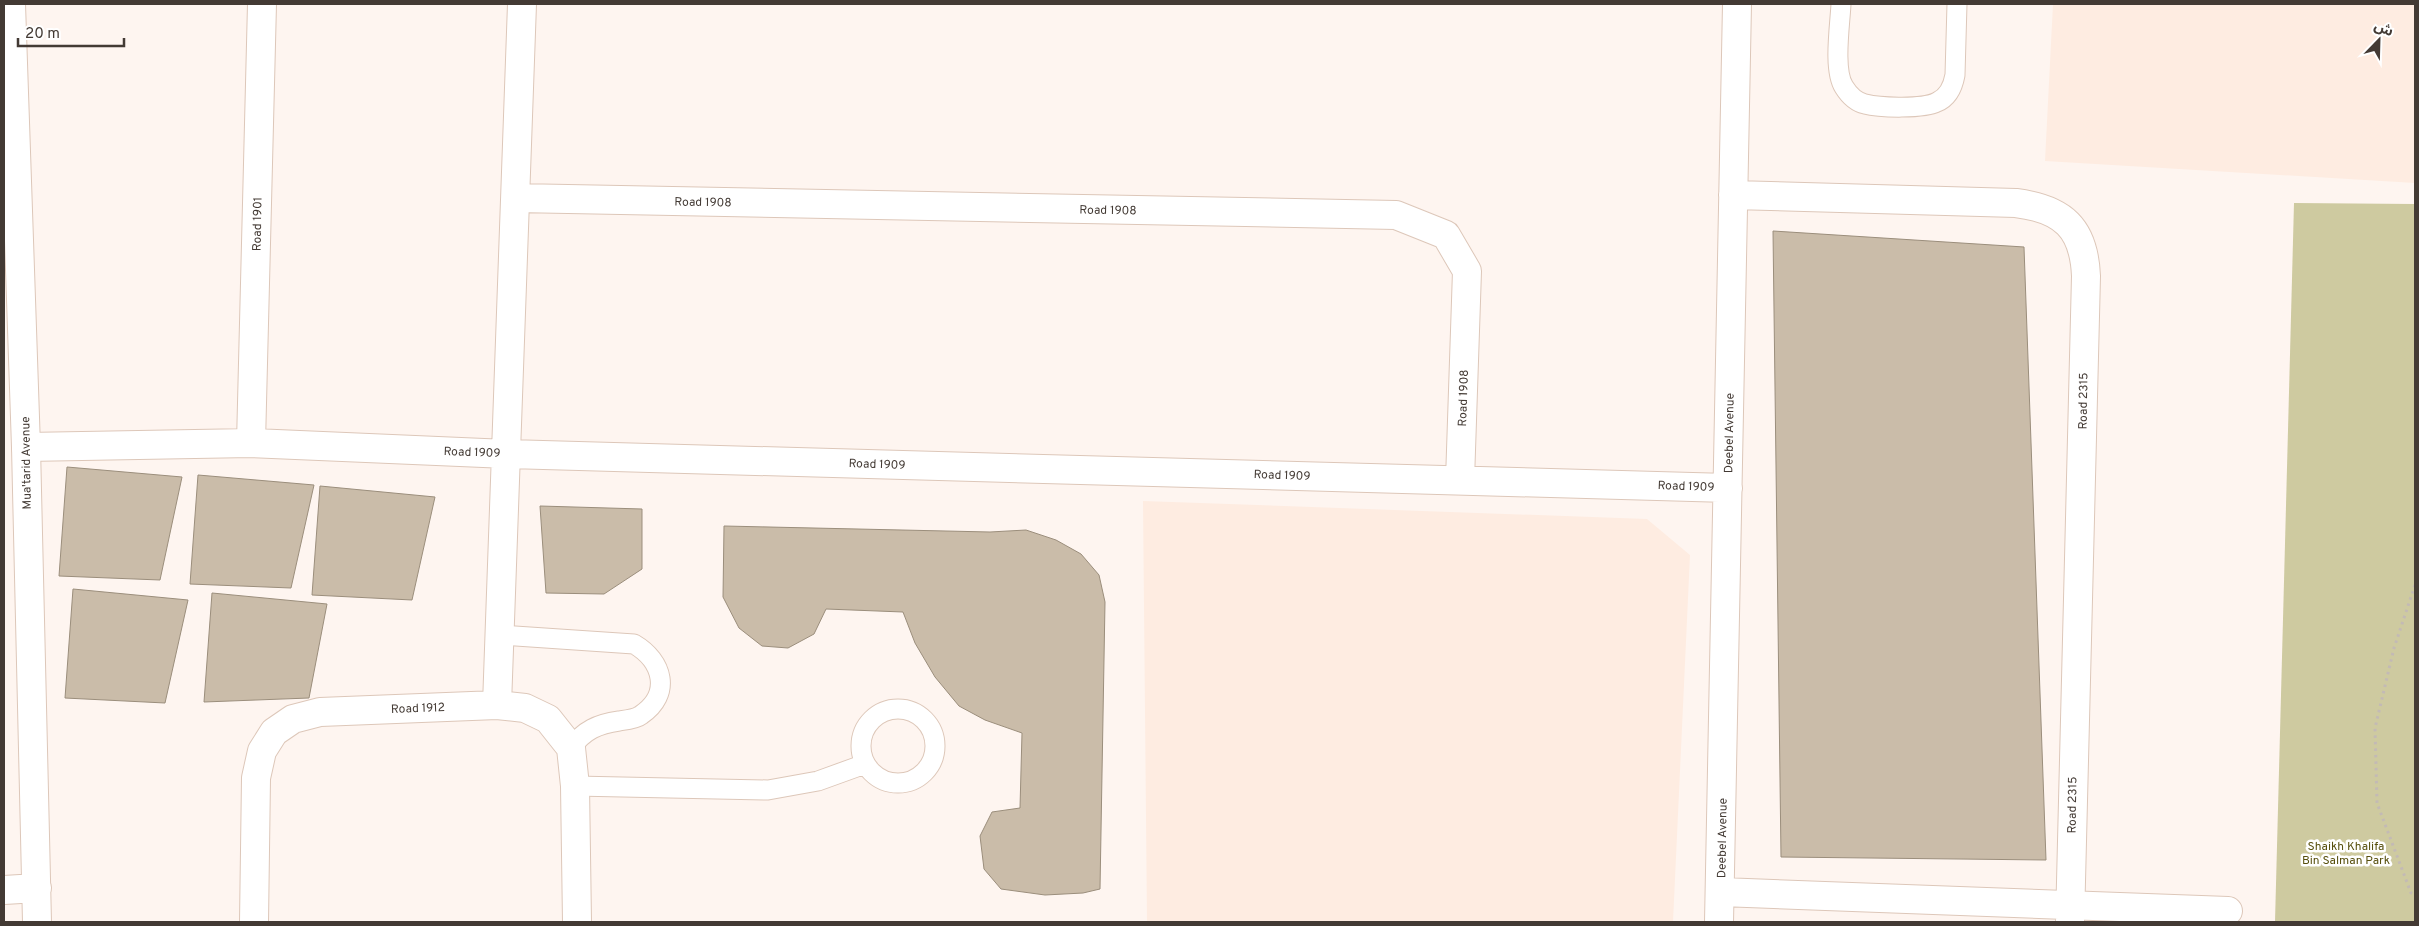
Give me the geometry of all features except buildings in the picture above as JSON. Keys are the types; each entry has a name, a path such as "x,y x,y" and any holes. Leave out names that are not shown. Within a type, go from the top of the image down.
{"street":[{"name":"Mua'tarid Avenue","path":"11,4 26,446 37,922"},
{"name":"Road 1901","path":"251,444 262,4"},
{"path":"497,705 522,4"},
{"name":"Deebel Avenue","path":"1719,922 1737,4"},
{"name":"Road 2315","path":"1733,195 2016,203 2053,211 2068,223 2079,238 2085,257 2086,276 2070,913"},
{"name":"Road 1908","path":"516,198 1396,215 1446,235 1467,271 1460,480"},
{"name":"Road 1909","path":"26,446 251,444 507,454 1728,488"},
{"name":"Road 1912","path":"254,922 256,778 262,752 274,732 293,719 320,712 497,705 525,708 548,719 571,748"},
{"path":"571,748 575,786 577,922"},
{"path":"4,890 37,888"},
{"name":"Deebel Avenue","path":"1721,892 2070,913 2228,910"}],"lane":[{"path":"1841,4 1838,74 1843,87 1852,98 1864,104 1928,106 1947,95 1953,85 1957,4"},
{"path":"500,635 634,644 647,652 656,664 661,678 659,694 652,706 640,716 599,725 588,730 571,748"},
{"path":"575,786 768,790 818,781 865,764"}],"path":[{"path":"2415,586 2394,648 2375,728 2377,803 2411,893 2415,895"}],"shaded area":[{"path":"2053,4 2415,4 2415,183 2045,161"},
{"path":"1143,501 1647,519 1690,555 1673,922 1147,922"}],"green space":[{"name":"Shaikh Khalifa Bin Salman Park","path":"2294,203 2415,204 2415,922 2275,922"}]}
